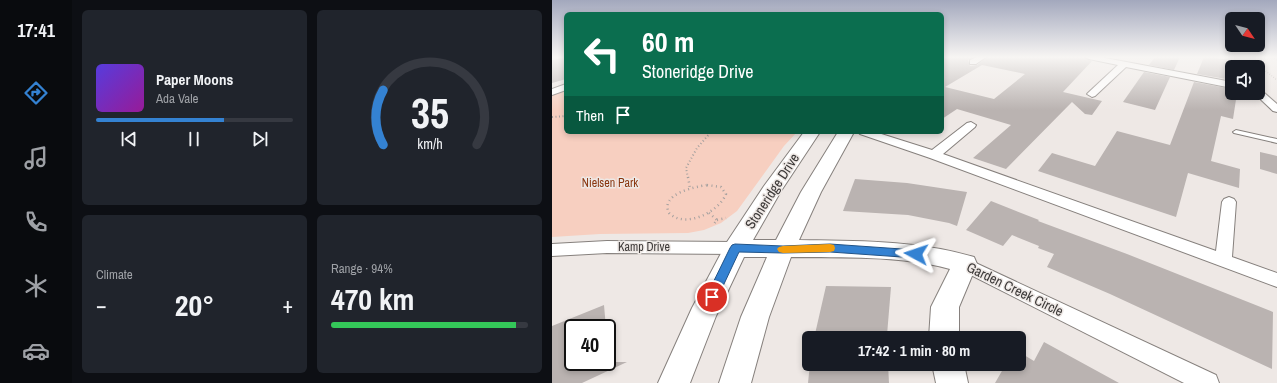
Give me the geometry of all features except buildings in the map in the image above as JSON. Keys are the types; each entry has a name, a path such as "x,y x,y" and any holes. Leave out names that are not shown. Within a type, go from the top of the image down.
{"main road":[{"name":"Stoneridge Drive","path":"674,383 688,346 735,248 784,169 810,134"},
{"path":"735,383 743,351 767,283 825,165 845,134"},
{"name":"Garden Creek Circle","path":"735,248 783,250 830,248 893,252 916,254 965,264"},
{"path":"944,331 945,307 965,264"},
{"path":"949,371 952,383"}],"street":[{"path":"1092,94 1112,75"},
{"path":"1180,75 1225,84"},
{"path":"552,92 564,88"},
{"path":"1265,98 1277,109"},
{"path":"934,156 971,125"},
{"path":"870,134 1277,280"},
{"path":"1223,261 1229,202"},
{"name":"Kamp Drive","path":"552,250 607,247 735,248"},
{"name":"Garden Creek Circle","path":"965,264 1208,383"}],"lane":[{"path":"1236,132 1277,141"}],"path":[{"path":"552,116 564,116"},
{"path":"690,188 686,168 697,148 709,134"},
{"path":"707,185 721,187 725,190 725,199 716,209 709,213 688,218 672,216 668,211 667,206 675,196 690,188 707,185"},
{"path":"709,213 717,220"},
{"path":"713,225 717,220 726,218"}],"green space":[{"name":"Nielsen Park","path":"564,92 564,134 795,134 784,146 737,211 721,223 704,230 688,233 600,234 552,237 552,95"}],"slow traffic":[{"path":"783,249 830,248"}],"route":[{"path":"712,297 735,248 783,250 830,248 877,250 916,254"}]}
